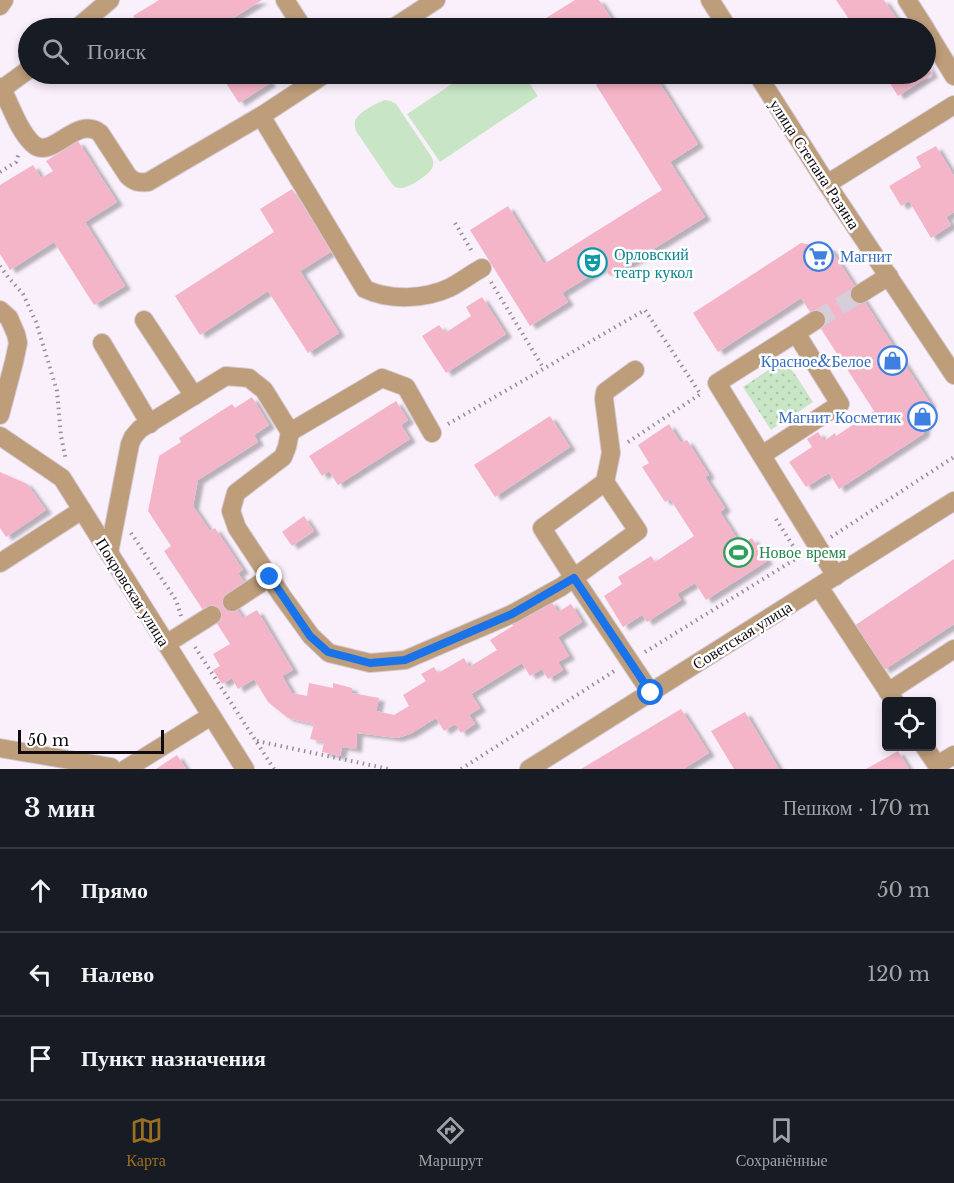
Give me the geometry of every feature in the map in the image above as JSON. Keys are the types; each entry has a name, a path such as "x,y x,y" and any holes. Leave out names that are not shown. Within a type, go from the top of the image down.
{"street":[{"path":"0,6 4,0"},
{"path":"89,18 110,0"},
{"path":"285,0 297,18"},
{"path":"408,18 436,0"},
{"path":"710,0 722,18"},
{"path":"907,0 918,18"},
{"path":"936,47 954,76"},
{"path":"18,77 1,88 21,128 33,144 45,148 81,129 95,129 128,176 139,183 147,182 261,116 310,84"},
{"name":"улица Степана Разина","path":"763,84 954,375"},
{"path":"827,184 954,105"},
{"path":"261,116 365,289 382,296 393,297 431,293 449,288 482,268"},
{"path":"860,294 889,276"},
{"path":"0,310 9,318 18,343 0,415"},
{"path":"144,320 194,396"},
{"path":"816,320 717,382 836,576"},
{"path":"762,455 840,404 796,333"},
{"path":"102,343 150,423"},
{"path":"109,553 133,437 140,429 226,376 249,378 264,390 290,432 283,457 236,493 231,511 237,528 310,636 328,652 370,663 405,660 512,614 574,578 638,531 606,482 611,453 604,399 605,392 635,370"},
{"path":"290,432 382,378 406,387 432,433"},
{"name":"Покровская улица","path":"0,436 62,478 245,769"},
{"path":"606,482 542,528 651,693"},
{"name":"Советская улица","path":"529,769 954,501"},
{"path":"0,563 82,510"},
{"path":"232,602 270,577"},
{"path":"819,587 891,697 954,649"},
{"path":"166,644 212,615"},
{"path":"126,769 211,716"},
{"path":"0,748 111,767 111,769"},
{"path":"927,751 937,765 954,755"}],"path":[{"path":"455,223 544,369"},
{"path":"0,266 23,294 36,322 57,391 66,462"},
{"path":"432,433 645,310 706,404"},
{"path":"611,453 717,382"},
{"path":"461,769 817,546 954,457"},
{"path":"775,516 800,556"},
{"path":"256,741 389,769"}],"green space":[{"path":"452,84 530,84 538,96 440,162 407,114"},
{"path":"385,100 396,104 433,161 433,166 428,173 409,186 401,188 392,184 355,127 355,121 360,115 373,105"},
{"path":"785,359 813,402 771,430 743,387"}],"building":[{"path":"159,0 262,0 233,18 134,18 133,16"},
{"path":"575,0 599,0 611,18 546,18"},
{"path":"836,0 884,0 896,18 848,18"},
{"path":"227,84 268,84 239,103"},
{"path":"660,84 698,144 670,162 705,217 610,276 604,267 562,293 568,302 530,326 470,230 508,206 544,264 662,190 596,85"},
{"path":"890,84 917,84 898,96"},
{"path":"78,141 117,202 85,222 125,286 94,305 54,242 10,270 0,254 0,185 33,165 41,178 53,171 46,161"},
{"path":"936,146 954,176 954,212 946,217 951,225 931,238 909,201 901,206 889,186 921,167 916,157"},
{"path":"292,189 332,251 300,271 339,333 308,353 268,291 200,335 175,296 274,232 260,209"},
{"path":"801,243 830,248 930,403 923,434 839,489 829,473 806,487 789,462 812,447 807,439 818,432 824,441 835,433 836,436 874,411 801,298 718,352 693,313"},
{"path":"482,297 506,334 446,373 422,336 439,325 445,333 471,316 466,307"},
{"path":"252,397 269,425 254,435 258,442 198,480 193,506 210,531 215,528 243,570 238,573 247,586 229,598 243,618 257,610 293,670 282,676 292,693 307,696 309,683 333,688 333,683 352,688 352,693 379,698 376,711 394,715 409,706 403,695 426,681 421,674 434,667 438,673 464,658 469,667 497,650 490,640 513,626 510,620 551,601 558,612 571,604 582,622 558,637 569,656 558,662 563,670 548,679 542,669 530,676 522,663 471,694 480,708 469,715 475,724 461,733 455,724 444,731 436,718 410,734 397,738 357,733 356,749 342,747 340,756 322,752 324,742 310,739 314,724 288,718 268,702 254,679 238,689 232,678 222,684 213,670 220,666 213,654 230,644 209,611 205,613 164,551 171,546 148,511 159,456 181,442 179,438 232,404 235,408"},
{"path":"396,401 408,420 401,425 410,439 338,485 329,471 322,476 309,456"},
{"path":"550,416 570,447 495,497 474,465"},
{"path":"669,424 681,443 687,440 709,475 705,477 725,508 720,512 741,545 752,538 767,561 706,600 695,583 677,594 681,600 647,622 642,615 623,627 604,596 622,584 618,577 651,556 655,562 694,536 670,499 665,502 642,467 649,463 638,445"},
{"path":"0,472 27,484 46,510 6,537 0,528"},
{"path":"304,516 314,531 292,546 282,532"},
{"path":"954,559 954,624 884,670 854,626"},
{"path":"681,709 709,753 683,769 581,769"},
{"path":"745,712 779,769 734,769 711,731"},
{"path":"898,751 909,769 866,769"},
{"path":"177,755 186,769 156,769"}],"tunnel":[{"path":"816,320 860,294"}],"place":[{"name":"Магнит","path":"819,256"},
{"name":"Орловский театр кукол","path":"593,263"},
{"name":"Красное&Белое","path":"892,361"},
{"name":"Магнит Косметик","path":"922,417"},
{"name":"Новое время","path":"738,552"}],"route":[{"path":"270,577 310,636 328,652 370,663 405,660 512,614 574,578 651,693"}]}
